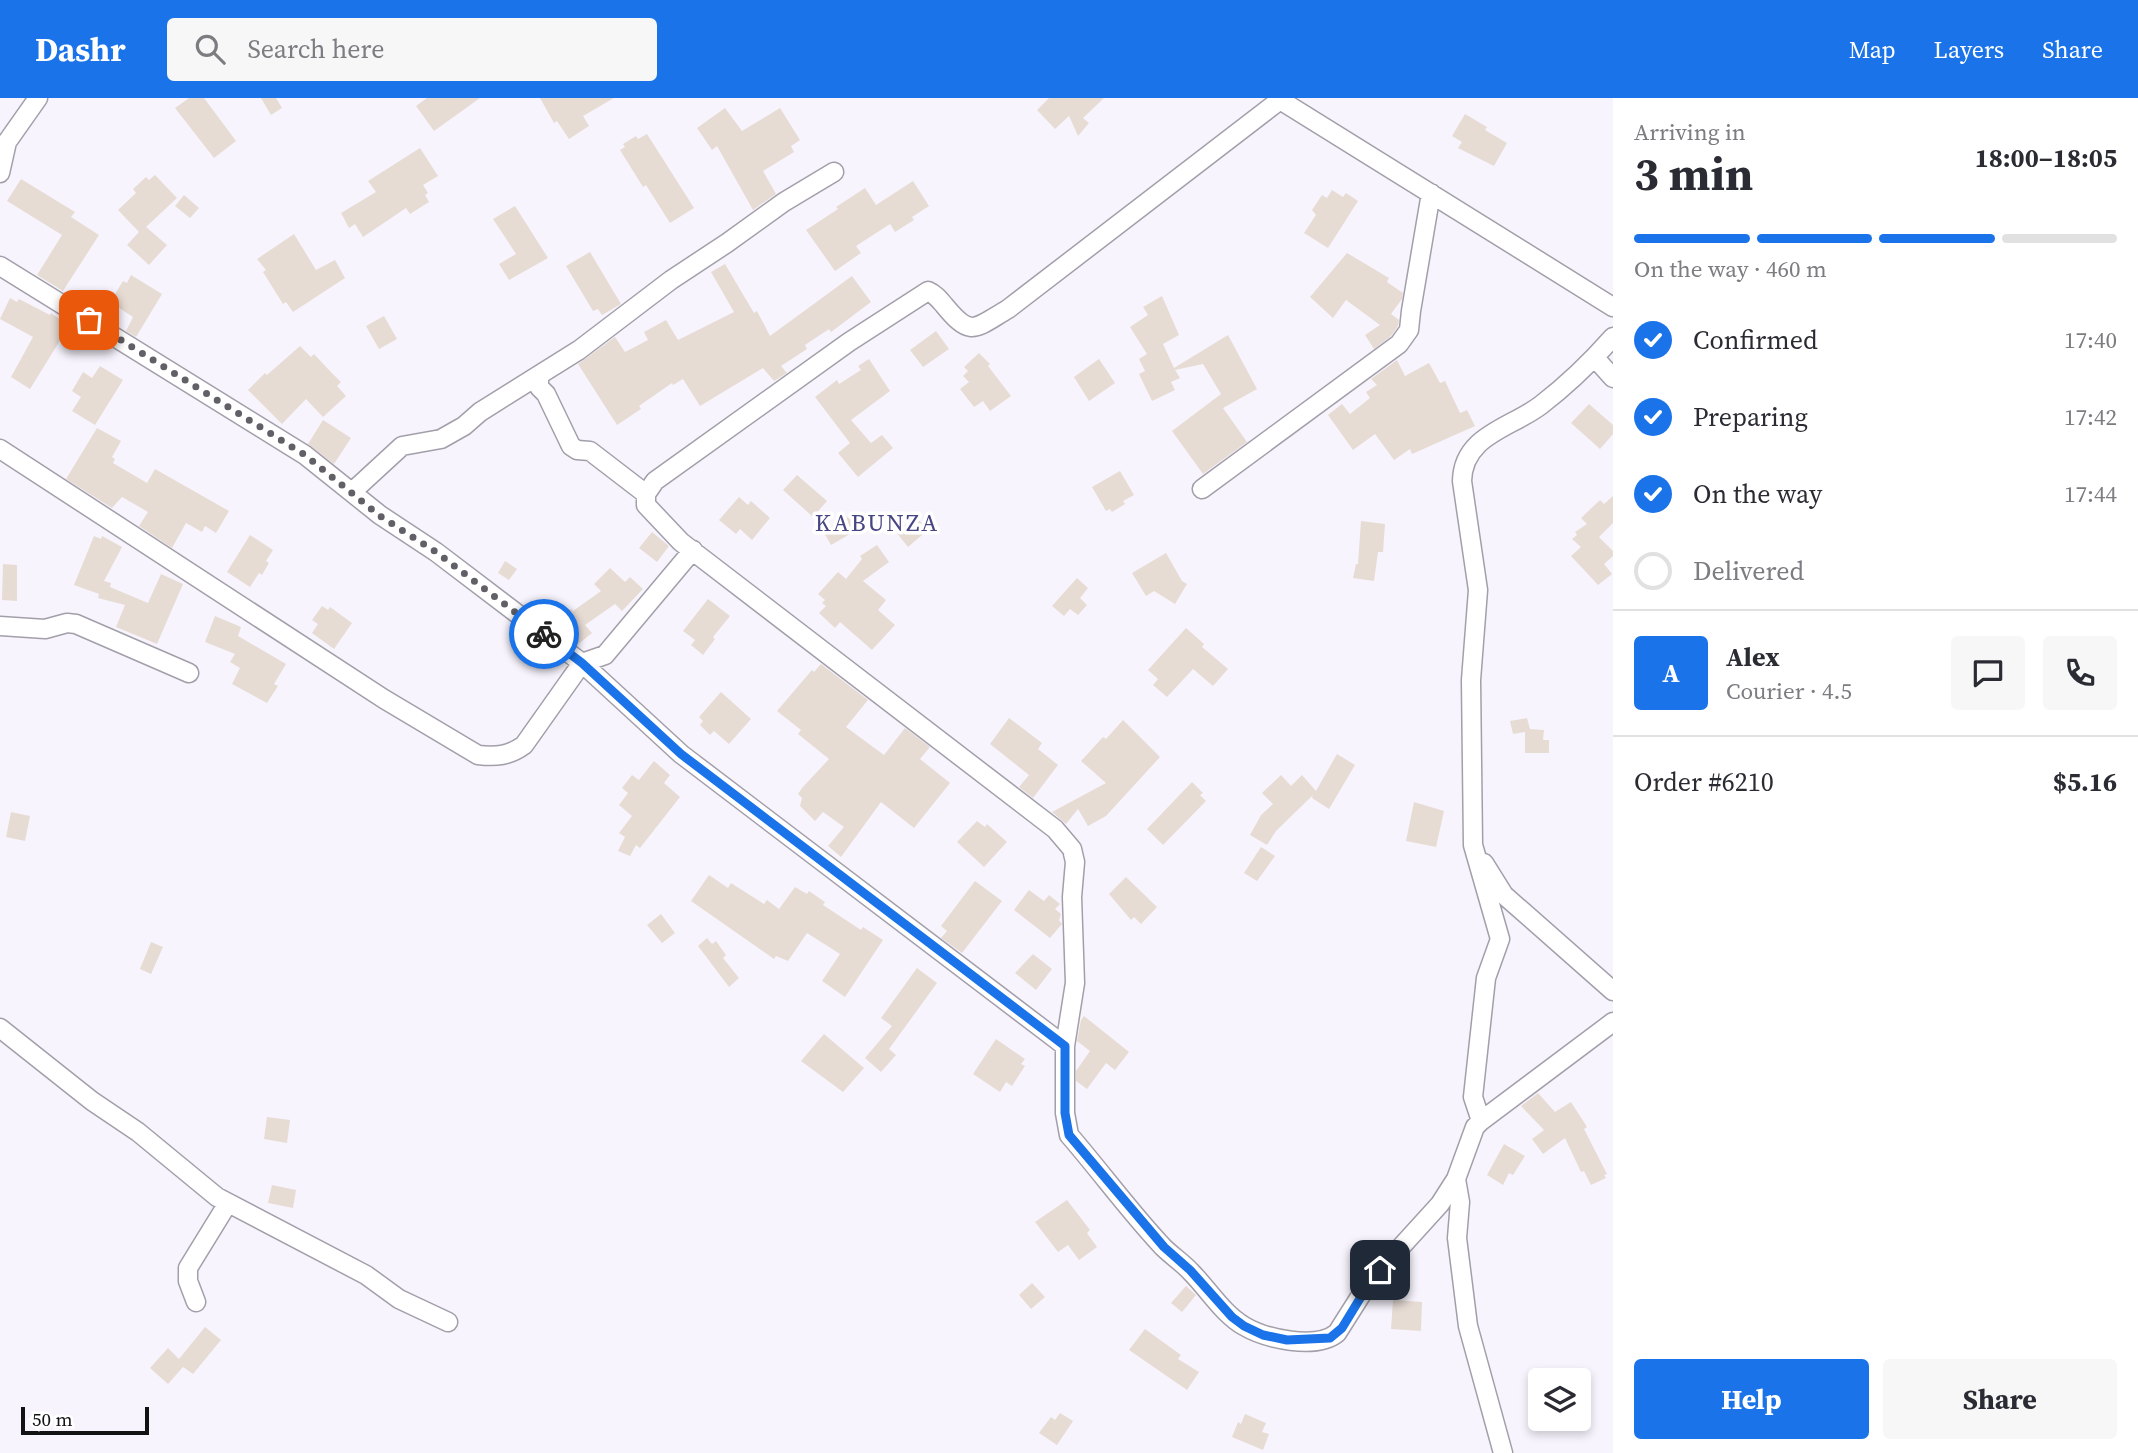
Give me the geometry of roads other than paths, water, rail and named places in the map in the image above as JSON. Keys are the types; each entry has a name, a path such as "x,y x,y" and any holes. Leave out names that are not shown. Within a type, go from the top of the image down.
{"street":[{"path":"0,173 2,143 37,98"},
{"path":"1613,307 1279,99 1008,309 983,324 968,328 959,324 935,294 928,291 849,342 656,481 646,494 646,505 681,542 1055,829 1072,849 1075,862 1072,897 1075,983 1065,1046 1065,1113 1069,1135 1164,1247 1244,1326 1263,1335 1287,1340 1330,1338 1337,1333 1370,1282 1440,1204 1456,1179 1475,1127 1613,1022"},
{"path":"352,492 402,446 441,439 464,426 480,412 579,350 671,280 834,172"},
{"path":"1202,489 1369,368 1406,336 1411,324 1431,193"},
{"path":"0,267 305,455 380,516 436,552 582,663 681,754 1065,1046"},
{"path":"1481,1121 1473,1097 1486,978 1500,939 1473,845 1471,680 1478,590 1462,481 1463,465 1488,436 1540,406 1595,358 1613,338"},
{"path":"1595,358 1613,378"},
{"path":"538,377 539,387 546,394 571,446 590,451 646,494"},
{"path":"0,449 384,699 478,755 495,757 512,754 524,746 582,663 605,655 692,550"},
{"path":"0,626 45,629 67,623 76,624 189,673"},
{"path":"1473,845 1504,895 1613,991"},
{"path":"0,1028 92,1101 138,1132 217,1197 366,1275 399,1299 449,1322"},
{"path":"1456,1179 1460,1202 1457,1238 1468,1326 1503,1453"},
{"path":"196,1302 188,1281 188,1268 228,1203"}],"district":[{"name":"KABUNZA","path":"877,522"}]}
